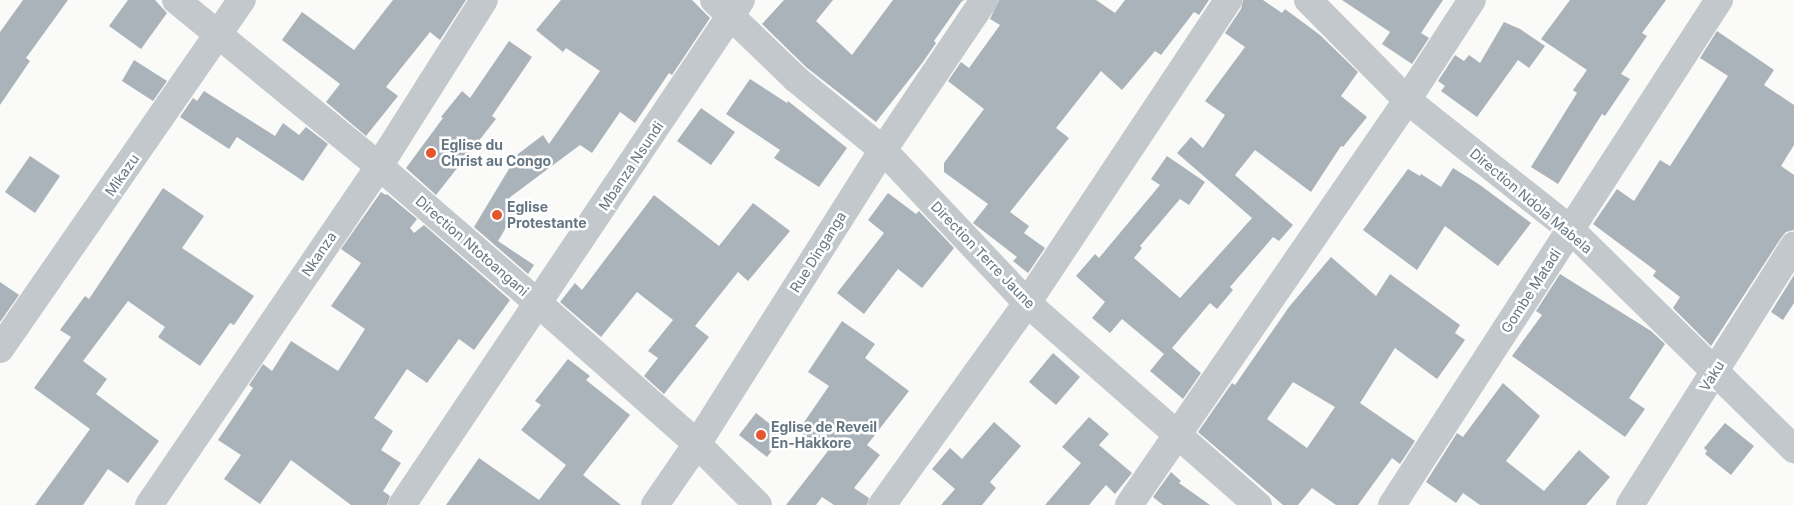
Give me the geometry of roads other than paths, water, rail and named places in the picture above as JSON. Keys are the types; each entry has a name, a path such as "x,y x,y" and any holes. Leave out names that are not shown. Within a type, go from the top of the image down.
{"street":[{"name":"Direction Ntotoangani","path":"176,0 379,166 539,304 697,444 758,505"},
{"name":"Mikazu","path":"0,349 219,36 242,0"},
{"name":"Nkanza","path":"149,505 379,166 484,0"},
{"name":"Rue Dinganga","path":"655,505 697,444 883,150 984,0"},
{"path":"882,505 1027,303 1228,0"},
{"name":"Direction Ndola Mabela","path":"1308,0 1407,100 1570,230 1794,449"},
{"path":"1129,505 1407,100 1472,0"},
{"name":"Gombe Matadi","path":"1392,505 1719,0"},
{"name":"Direction Terre Jaune","path":"729,5 796,79 883,150 1027,303 1178,433 1258,505"},
{"name":"Mbanza Nsundi","path":"402,505 539,304 729,5"},
{"name":"Vaku","path":"1630,505 1794,246"}],"place":[{"name":"Eglise du Christ au Congo","path":"431,153"},
{"name":"Eglise Protestante","path":"497,215"},
{"name":"Eglise de Reveil En-Hakkore","path":"761,435"}]}
